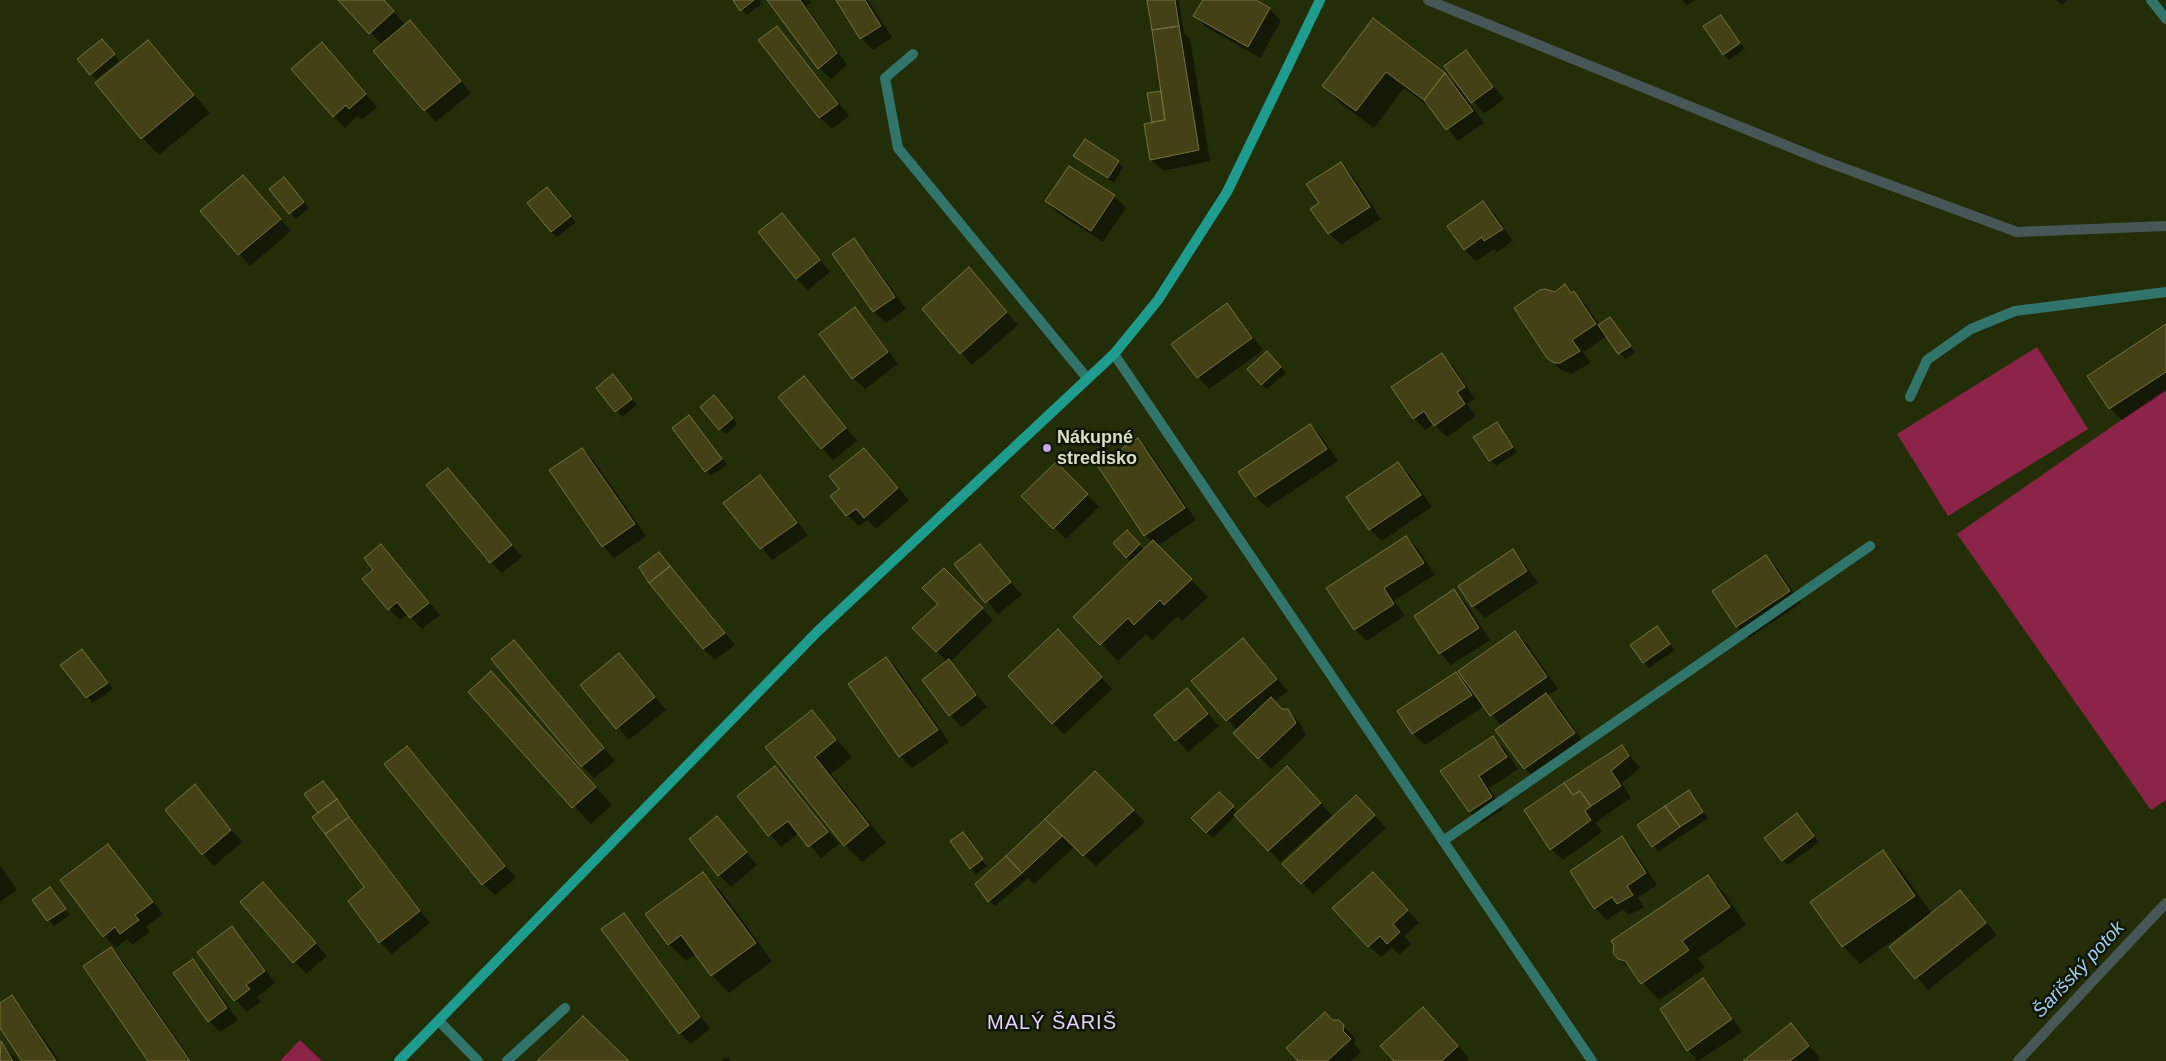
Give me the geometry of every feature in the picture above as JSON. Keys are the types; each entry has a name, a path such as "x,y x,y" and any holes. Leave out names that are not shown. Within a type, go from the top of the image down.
{"street":[{"path":"399,1061 818,632 1114,354 1158,300 1227,192 1320,0"},
{"path":"2151,0 2166,19"},
{"path":"913,54 885,78 898,148 1087,378"},
{"path":"1910,397 1927,360 1971,329 2015,311 2166,292"},
{"path":"1114,354 1592,1061"},
{"path":"1443,841 1870,546"},
{"path":"507,1061 564,1008"},
{"path":"439,1020 478,1061"}],"shaded area":[{"path":"2037,347 2088,429 1948,516 1897,434"},
{"path":"2166,389 2166,800 2151,810 1957,534"},
{"path":"300,1040 322,1061 280,1061"}],"building":[{"path":"338,0 384,0 394,11 369,34"},
{"path":"733,0 754,0 740,11"},
{"path":"767,0 800,0 837,53 818,69"},
{"path":"836,0 865,0 881,26 860,39"},
{"path":"1147,0 1175,0 1179,26 1152,30"},
{"path":"1203,0 1256,0 1270,8 1248,47 1193,16"},
{"path":"1721,15 1740,43 1723,55 1703,26"},
{"path":"1373,18 1445,73 1424,100 1386,72 1356,111 1322,86"},
{"path":"410,20 461,81 424,111 373,51"},
{"path":"777,26 838,104 819,118 758,40"},
{"path":"1179,26 1199,150 1150,160 1144,124 1165,120 1152,30"},
{"path":"102,39 115,54 90,75 77,59"},
{"path":"148,40 194,95 141,139 95,83"},
{"path":"322,42 366,94 349,109 346,105 333,117 291,69"},
{"path":"1466,50 1493,87 1471,103 1444,66"},
{"path":"1445,73 1473,111 1446,130 1424,100"},
{"path":"1161,91 1165,120 1152,122 1147,93"},
{"path":"1085,139 1119,161 1108,178 1073,156"},
{"path":"1341,162 1370,207 1328,234 1310,209 1319,203 1306,184"},
{"path":"1069,166 1115,195 1091,231 1045,201"},
{"path":"243,175 281,219 238,255 200,211"},
{"path":"284,177 304,202 289,214 269,189"},
{"path":"547,187 571,216 551,232 527,203"},
{"path":"1483,201 1503,229 1484,241 1482,237 1464,250 1447,226"},
{"path":"782,213 820,260 796,279 758,232"},
{"path":"854,238 895,297 873,312 832,254"},
{"path":"969,267 1007,312 960,354 922,309"},
{"path":"1565,284 1571,293 1574,291 1596,324 1572,340 1580,351 1560,363 1554,363 1547,358 1514,308 1540,290 1545,289 1555,292"},
{"path":"1227,303 1252,338 1197,378 1171,344"},
{"path":"855,307 888,352 852,379 819,334"},
{"path":"1610,317 1631,346 1618,354 1598,325"},
{"path":"2166,324 2166,372 2109,409 2087,376"},
{"path":"1267,351 1281,367 1261,385 1247,369"},
{"path":"1442,353 1465,387 1457,392 1465,404 1434,426 1424,411 1413,419 1391,387"},
{"path":"613,374 632,399 615,412 596,388"},
{"path":"804,376 846,428 821,449 778,397"},
{"path":"714,395 733,418 719,430 700,407"},
{"path":"689,415 722,459 705,472 672,428"},
{"path":"1497,422 1513,447 1489,461 1473,437"},
{"path":"1310,424 1327,449 1255,497 1238,472"},
{"path":"1138,438 1185,508 1144,536 1097,465"},
{"path":"582,448 635,524 602,547 549,470"},
{"path":"864,448 898,488 864,518 856,509 846,516 830,496 839,489 829,476"},
{"path":"1056,462 1088,494 1053,529 1021,496"},
{"path":"1398,462 1421,495 1369,530 1346,497"},
{"path":"448,468 512,545 490,563 426,485"},
{"path":"760,475 797,523 760,549 723,503"},
{"path":"1127,530 1140,544 1126,558 1113,543"},
{"path":"1406,536 1424,563 1384,588 1394,604 1354,630 1326,588"},
{"path":"1153,540 1192,579 1164,605 1160,600 1134,625 1128,618 1100,645 1073,617"},
{"path":"381,544 429,603 410,618 397,602 388,610 362,579 373,570 364,558"},
{"path":"980,544 1011,582 985,603 954,564"},
{"path":"1513,549 1527,571 1472,607 1458,586"},
{"path":"659,552 670,566 649,583 639,567"},
{"path":"1766,555 1790,591 1736,627 1712,591"},
{"path":"670,566 725,633 703,649 649,583"},
{"path":"944,568 983,608 936,652 912,628 938,604 922,588"},
{"path":"1454,589 1479,628 1439,654 1414,616"},
{"path":"1657,626 1670,644 1643,663 1630,645"},
{"path":"1058,629 1102,677 1052,724 1008,676"},
{"path":"1515,631 1547,677 1490,716 1458,671"},
{"path":"1243,638 1277,679 1226,721 1191,681"},
{"path":"514,640 604,748 581,767 491,659"},
{"path":"82,649 108,683 86,698 60,665"},
{"path":"619,653 655,697 616,729 580,685"},
{"path":"886,657 938,730 899,757 848,684"},
{"path":"949,659 976,695 949,716 922,680"},
{"path":"491,671 596,787 572,808 468,692"},
{"path":"1456,672 1472,695 1412,734 1397,711"},
{"path":"1187,688 1208,714 1175,741 1154,715"},
{"path":"1546,693 1575,733 1524,769 1495,730"},
{"path":"1271,697 1282,709 1288,709 1296,723 1258,759 1233,733"},
{"path":"812,710 836,740 815,757 869,825 844,846 765,747"},
{"path":"1493,736 1507,757 1479,776 1492,797 1469,812 1440,771"},
{"path":"1622,745 1629,756 1611,771 1621,786 1591,806 1580,791 1573,795 1564,783"},
{"path":"407,746 505,866 482,885 384,764"},
{"path":"775,766 828,832 808,847 788,821 768,836 737,796"},
{"path":"1287,766 1321,803 1268,851 1234,815"},
{"path":"1095,771 1134,810 1083,856 1045,819"},
{"path":"323,781 337,799 318,813 304,794"},
{"path":"1564,783 1573,795 1580,791 1591,806 1585,811 1591,820 1550,850 1524,810"},
{"path":"195,784 231,830 202,855 165,810"},
{"path":"1689,790 1703,812 1680,827 1665,806"},
{"path":"1219,792 1234,806 1206,833 1191,818"},
{"path":"1356,795 1375,815 1301,884 1282,864"},
{"path":"337,799 349,817 325,834 312,817"},
{"path":"1665,806 1680,827 1652,847 1637,825"},
{"path":"1797,813 1814,836 1782,861 1764,838"},
{"path":"717,816 747,852 718,876 689,839"},
{"path":"349,817 420,911 379,943 348,901 364,887 325,834"},
{"path":"1045,819 1062,836 1022,873 1006,856"},
{"path":"963,832 983,859 970,869 950,841"},
{"path":"1622,836 1646,873 1627,886 1633,895 1617,904 1612,897 1594,909 1570,871"},
{"path":"108,844 153,902 135,915 139,920 120,934 115,927 103,937 60,880"},
{"path":"1883,850 1915,896 1842,947 1810,902"},
{"path":"1006,856 1022,873 988,902 975,884"},
{"path":"703,872 756,943 711,976 681,935 668,945 645,914"},
{"path":"1373,872 1408,910 1393,924 1400,932 1387,944 1380,936 1368,947 1332,908"},
{"path":"1708,875 1730,907 1682,941 1689,950 1641,984 1625,961 1618,959 1613,953 1614,945 1611,941"},
{"path":"263,882 316,943 293,963 240,902"},
{"path":"50,887 66,909 47,921 32,900"},
{"path":"1960,890 1986,923 1915,979 1889,947"},
{"path":"624,913 700,1017 679,1034 601,929"},
{"path":"232,926 265,971 246,985 250,989 234,1001 197,952"},
{"path":"111,947 190,1061 148,1061 83,966"},
{"path":"193,959 227,1008 208,1022 173,973"},
{"path":"1703,978 1732,1019 1687,1051 1660,1009"},
{"path":"12,995 56,1061 22,1061 0,1028 0,1003"},
{"path":"1423,1007 1458,1046 1442,1061 1394,1061 1380,1046"},
{"path":"1325,1012 1332,1020 1339,1020 1344,1025 1343,1031 1351,1039 1327,1061 1298,1061 1286,1048"},
{"path":"583,1016 629,1061 537,1061"},
{"path":"1791,1023 1809,1046 1790,1061 1743,1061"},
{"path":"1,1041 13,1061 0,1061"}],"waterway":[{"path":"1428,0 1822,160 2017,232 2166,226"},
{"name":"Šarišský potok","path":"2018,1061 2166,903"}],"place":[{"name":"Nákupné stredisko","path":"1047,448"}],"district":[{"name":"MALÝ ŠARIŠ","path":"1052,1023"}]}
